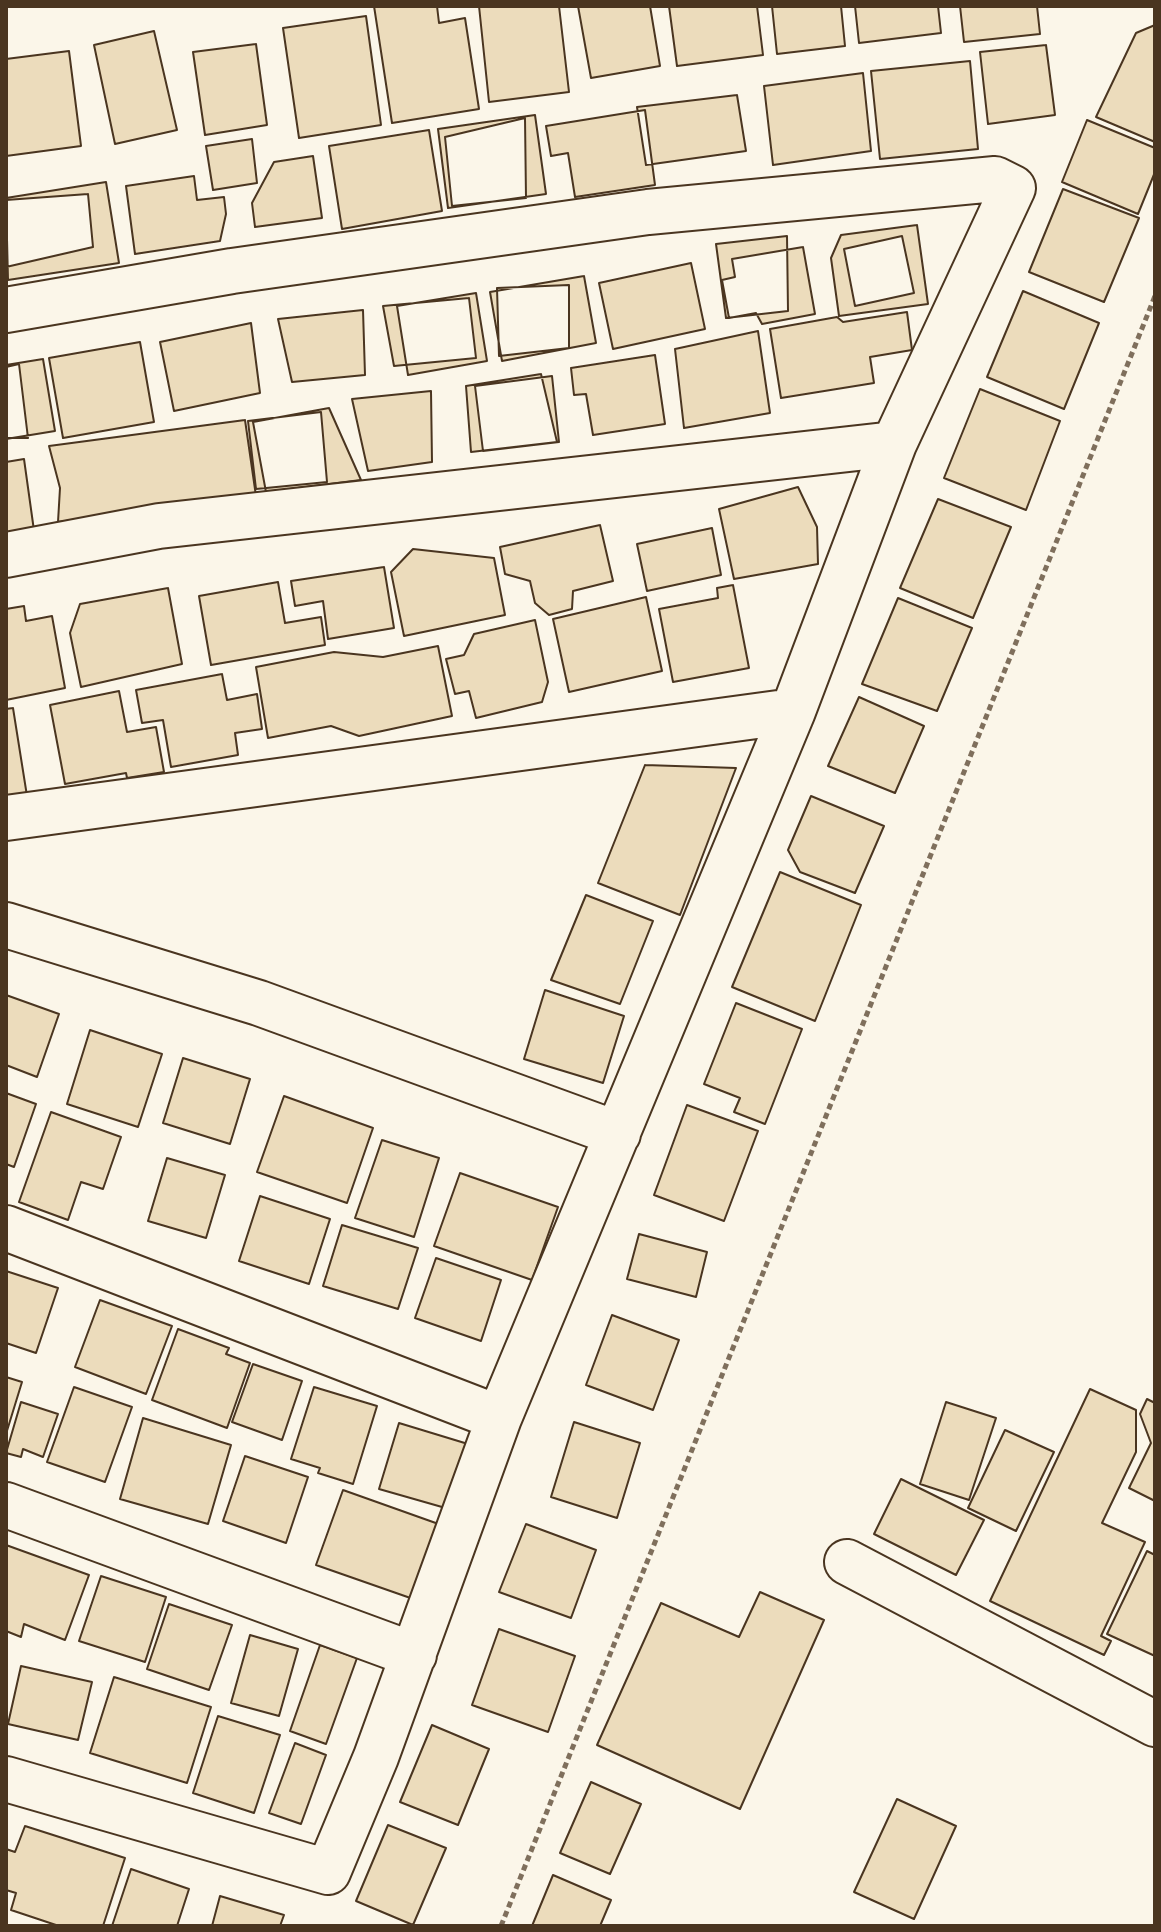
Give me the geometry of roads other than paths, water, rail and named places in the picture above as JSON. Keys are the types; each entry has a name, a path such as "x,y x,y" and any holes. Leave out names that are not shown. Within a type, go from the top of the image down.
{"street":[{"path":"6,310 232,271 648,212 1003,181 1013,188 894,444 793,711 499,1418 414,1655 328,1872 6,1779"},
{"path":"6,555 159,526 894,444"},
{"path":"6,818 793,711"},
{"path":"6,925 259,1003 618,1134"},
{"path":"6,1228 499,1418"},
{"path":"6,1505 414,1655"},
{"path":"847,1562 1155,1724"}]}
